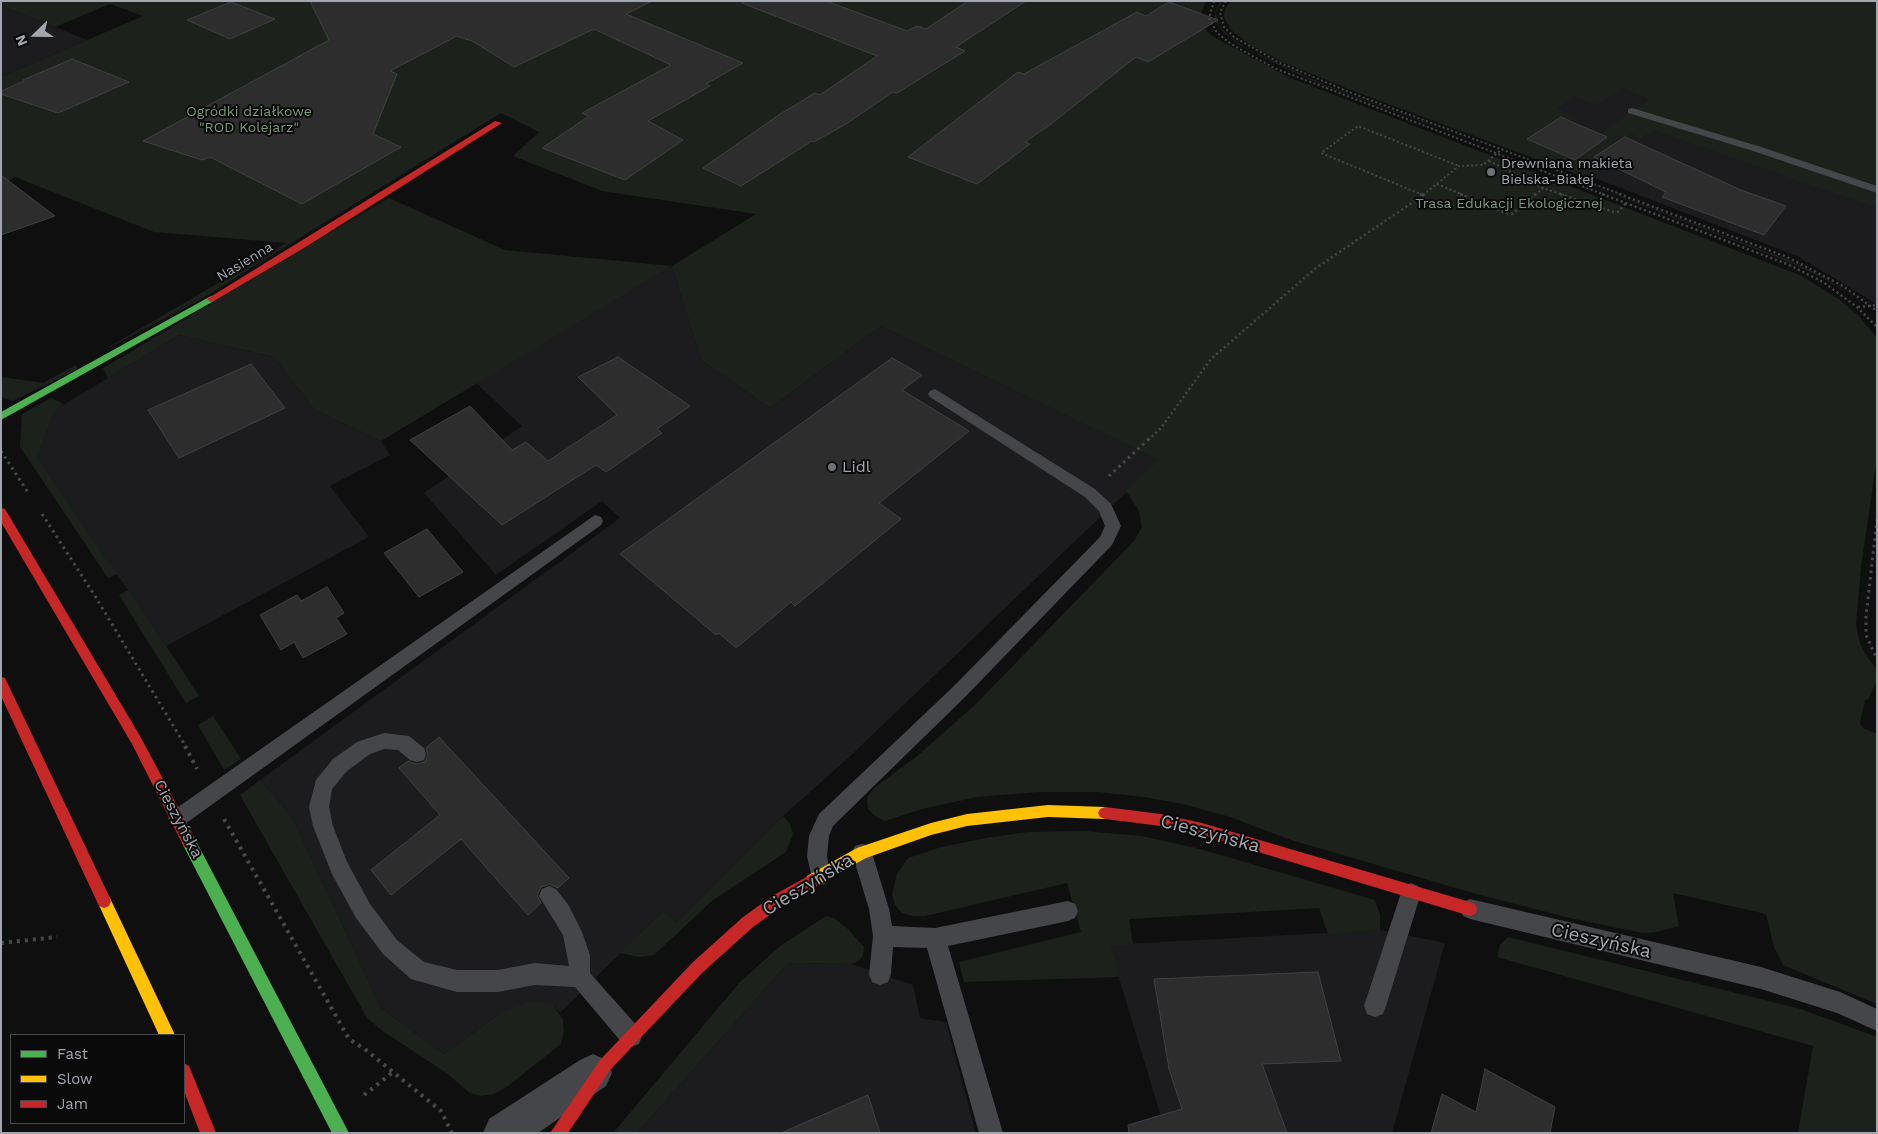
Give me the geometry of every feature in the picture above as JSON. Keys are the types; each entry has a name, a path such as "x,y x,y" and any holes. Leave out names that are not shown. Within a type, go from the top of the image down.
{"street":[{"name":"Nasienna","path":"1,417 148,336 302,246 498,123"},
{"name":"Cieszyńska","path":"1,512 131,732 178,818 342,1133"},
{"path":"1,682 167,1034"},
{"name":"Cieszyńska","path":"558,1133 605,1065 631,1036 729,938 779,900 862,853 931,828 968,820 1048,811 1100,812 1161,820 1202,829 1411,893 1470,909"},
{"name":"Cieszyńska","path":"503,1133 605,1065"},
{"path":"185,1074 208,1133"}],"lane":[{"path":"1632,111 1754,148 1877,190"},
{"path":"820,876 817,856 819,836 826,820 960,691 1106,541 1113,526 1106,508 1090,493 935,394"},
{"path":"178,818 595,521"},
{"path":"418,754 402,742 377,743 364,748 340,765 323,786 320,807 323,826 339,867 363,911 390,948 419,971 457,981 498,981 535,974 580,977"},
{"path":"862,853 879,909 883,936 880,974"},
{"path":"1375,1006 1411,893"},
{"path":"549,896 562,913 572,932 580,955 580,977 631,1036"},
{"name":"Cieszyńska","path":"1470,909 1761,978 1840,1003 1877,1020"},
{"path":"883,936 936,938 1068,911"},
{"path":"936,938 991,1133"}],"path":[{"path":"1214,1 1209,12 1212,25 1223,38 1243,52 1309,83 1786,264 1823,282 1858,307 1877,327"},
{"path":"1226,1 1220,12 1224,27 1234,38 1269,58 1314,79 1800,262 1842,286 1877,311"},
{"path":"1423,195 1321,153 1358,126 1459,166 1478,166 1489,161 1502,149"},
{"path":"1489,161 1543,188 1614,212 1618,212 1626,203"},
{"path":"1090,493 1161,428 1211,359 1316,268 1423,195 1459,166"},
{"path":"1437,184 1508,214 1512,214 1543,188"},
{"path":"1858,307 1877,305"},
{"path":"1,451 33,500"},
{"path":"38,508 95,596 174,725 211,795 349,1039 366,1050 441,1111 452,1133"},
{"path":"1877,519 1866,626 1870,647 1877,659"},
{"path":"1,943 58,937"}],"shaded area":[{"path":"1877,1 1877,306 1872,301 1797,256 1540,157 1367,96 1279,61 1318,23"},
{"path":"1,6 55,27 87,40 1,77"},
{"path":"672,266 701,360 770,408 881,326 1160,460 847,759 783,816 675,924 663,911 560,1013 553,1005 502,1012 444,1054 381,1008 292,817 260,780 620,518 602,501 496,575 424,493 522,426 476,383"},
{"path":"179,335 274,357 315,410 381,441 390,455 330,486 369,537 166,646 37,457 55,410"},
{"path":"1380,930 1445,943 1392,1133 1166,1133 1109,945"},
{"path":"788,963 851,964 913,985 920,1018 946,1022 976,1133 637,1133"}],"green space":[{"path":"1,1 1206,1 1201,14 1204,28 1212,36 1288,77 1802,276 1840,300 1859,316 1877,338 1877,458 1861,567 1856,624 1859,640 1864,652 1877,670 1877,680 1868,699 1865,700 1860,723 1863,728 1877,734 1877,1004 1783,965 1774,947 1766,914 1673,893 1679,926 1656,932 1642,933 1570,918 1480,895 1291,840 1230,817 1183,804 1098,792 1039,792 977,797 922,809 885,821 875,816 868,809 867,798 875,787 916,757 975,705 1134,541 1142,527 1139,511 1126,491 1159,460 881,326 770,408 701,360 672,266 756,214 602,191 513,156 539,132 501,113 200,300 99,353 286,243 154,232 15,177 1,185 1,77 143,16 110,4 55,27 1,6"},
{"path":"1220,1 1222,1 1216,13 1219,25 1230,37 1250,50 1323,84 1494,148 1322,85 1266,59 1238,44 1223,32 1215,20 1215,13"},
{"path":"1231,1 1877,1 1877,208 1653,130 1641,138 1631,133 1622,139 1620,152 1584,177 1351,90 1281,61 1252,46 1231,30 1224,17 1225,9","holes":["1622,88 1650,99 1600,134 1607,137 1575,160 1528,139 1560,117 1572,122 1577,118 1557,109 1574,96 1595,105"]},
{"path":"1519,158 1786,259 1822,276 1856,298 1821,277 1784,260"},
{"path":"389,198 505,250 672,266 381,441 315,410 274,357 179,335 108,378 103,368"},
{"path":"76,365 78,369 13,401 1,397 1,377 43,383"},
{"path":"51,398 64,404 55,410 37,457 117,574 108,578 20,447 22,414"},
{"path":"128,590 199,696 186,703 119,595"},
{"path":"213,716 241,759 224,770 198,725"},
{"path":"260,780 292,817 381,1008 444,1054 502,1012 533,1001 553,1005 563,1020 564,1031 561,1044 508,1086 494,1094 481,1096 470,1093 445,1072 384,1032 367,1018 240,795"},
{"path":"783,816 790,824 793,834 786,852 713,900 654,955 639,957 620,953 663,911 676,923"},
{"path":"1084,831 1142,836 1200,849 1375,900 1380,915 1380,930 1328,934 1319,908 1129,919 1133,945 1110,946 1120,977 964,982 959,962 1081,932 1067,883 925,916 913,916 902,913 895,905 892,894 897,874 908,858 938,848 985,838 1028,832"},
{"path":"826,916 834,918 849,930 864,947 863,955 859,961 851,964 788,963 637,1133 613,1133 740,982 780,946"},
{"path":"1508,937 1801,1009 1877,1037 1877,1133 1798,1133 1813,1046 1497,957 1500,945"}],"building":[{"path":"310,1 652,1 626,14 743,63 706,84 710,86 648,121 683,140 625,180 542,148 589,116 582,113 671,65 594,29 514,67 474,42 457,36 390,71 397,74 373,134 401,147 302,204 210,157 202,160 143,141 329,40"},
{"path":"742,1 826,1 907,31 917,26 926,29 968,1 1026,1 956,47 965,51 897,93 893,92 846,124 814,142 812,141 741,186 703,168 780,114 815,93 820,95 877,56 742,3"},
{"path":"231,2 275,19 230,39 187,20"},
{"path":"1169,2 1218,20 1148,62 1136,57 1051,124 1025,142 1030,144 977,184 908,157 1018,72 1024,74 1137,12 1146,16"},
{"path":"72,59 129,82 58,113 1,94 1,91 23,80"},
{"path":"1561,117 1607,137 1575,160 1527,139"},
{"path":"1625,137 1741,190 1786,206 1764,235 1662,197 1666,192 1594,157"},
{"path":"1,175 55,216 1,235"},
{"path":"618,357 690,406 657,429 662,433 606,472 596,465 502,525 410,440 470,406 512,450 526,442 548,461 617,415 578,377"},
{"name":"Lidl","path":"892,358 922,375 902,390 969,431 879,503 901,519 795,606 791,602 736,648 719,633 716,635 620,554"},
{"path":"251,364 285,408 179,458 148,410"},
{"path":"427,529 463,572 419,597 384,553"},
{"path":"327,587 344,613 336,618 347,634 303,658 294,642 281,650 260,615 297,595 301,601"},
{"path":"439,737 569,878 558,888 550,884 541,887 537,895 541,903 528,915 461,839 391,895 371,870 440,815 399,768 408,761 416,764 425,762 428,755 426,748"},
{"path":"1318,972 1341,1061 1262,1064 1287,1133 1129,1133 1128,1125 1182,1109 1169,1069 1154,979"},
{"path":"1485,1069 1555,1107 1550,1133 1431,1133 1442,1094 1476,1112"},
{"path":"868,1095 880,1133 781,1133"}],"traffic: fast":[{"path":"1,417 211,299"},
{"path":"189,842 341,1133"}],"traffic: slow":[{"path":"812,881 862,853 931,829 967,820 1048,811 1105,813"},
{"path":"104,901 167,1034"}],"traffic: jam":[{"path":"211,299 301,246 498,123"},
{"path":"1,512 136,740 189,842"},
{"path":"1,682 104,901"},
{"path":"1105,813 1161,820 1202,829 1470,909"},
{"path":"558,1133 605,1065 698,967 748,922 779,900 812,881"},
{"path":"185,1074 208,1133"}],"place":[{"name":"Drewniana makieta Bielska-Białej","path":"1491,172"},
{"name":"Lidl","path":"832,467"}],"park label":[{"name":"Ogródki działkowe \"ROD Kolejarz\"","path":"249,120"},
{"name":"Trasa Edukacji Ekologicznej","path":"1509,204"}]}
